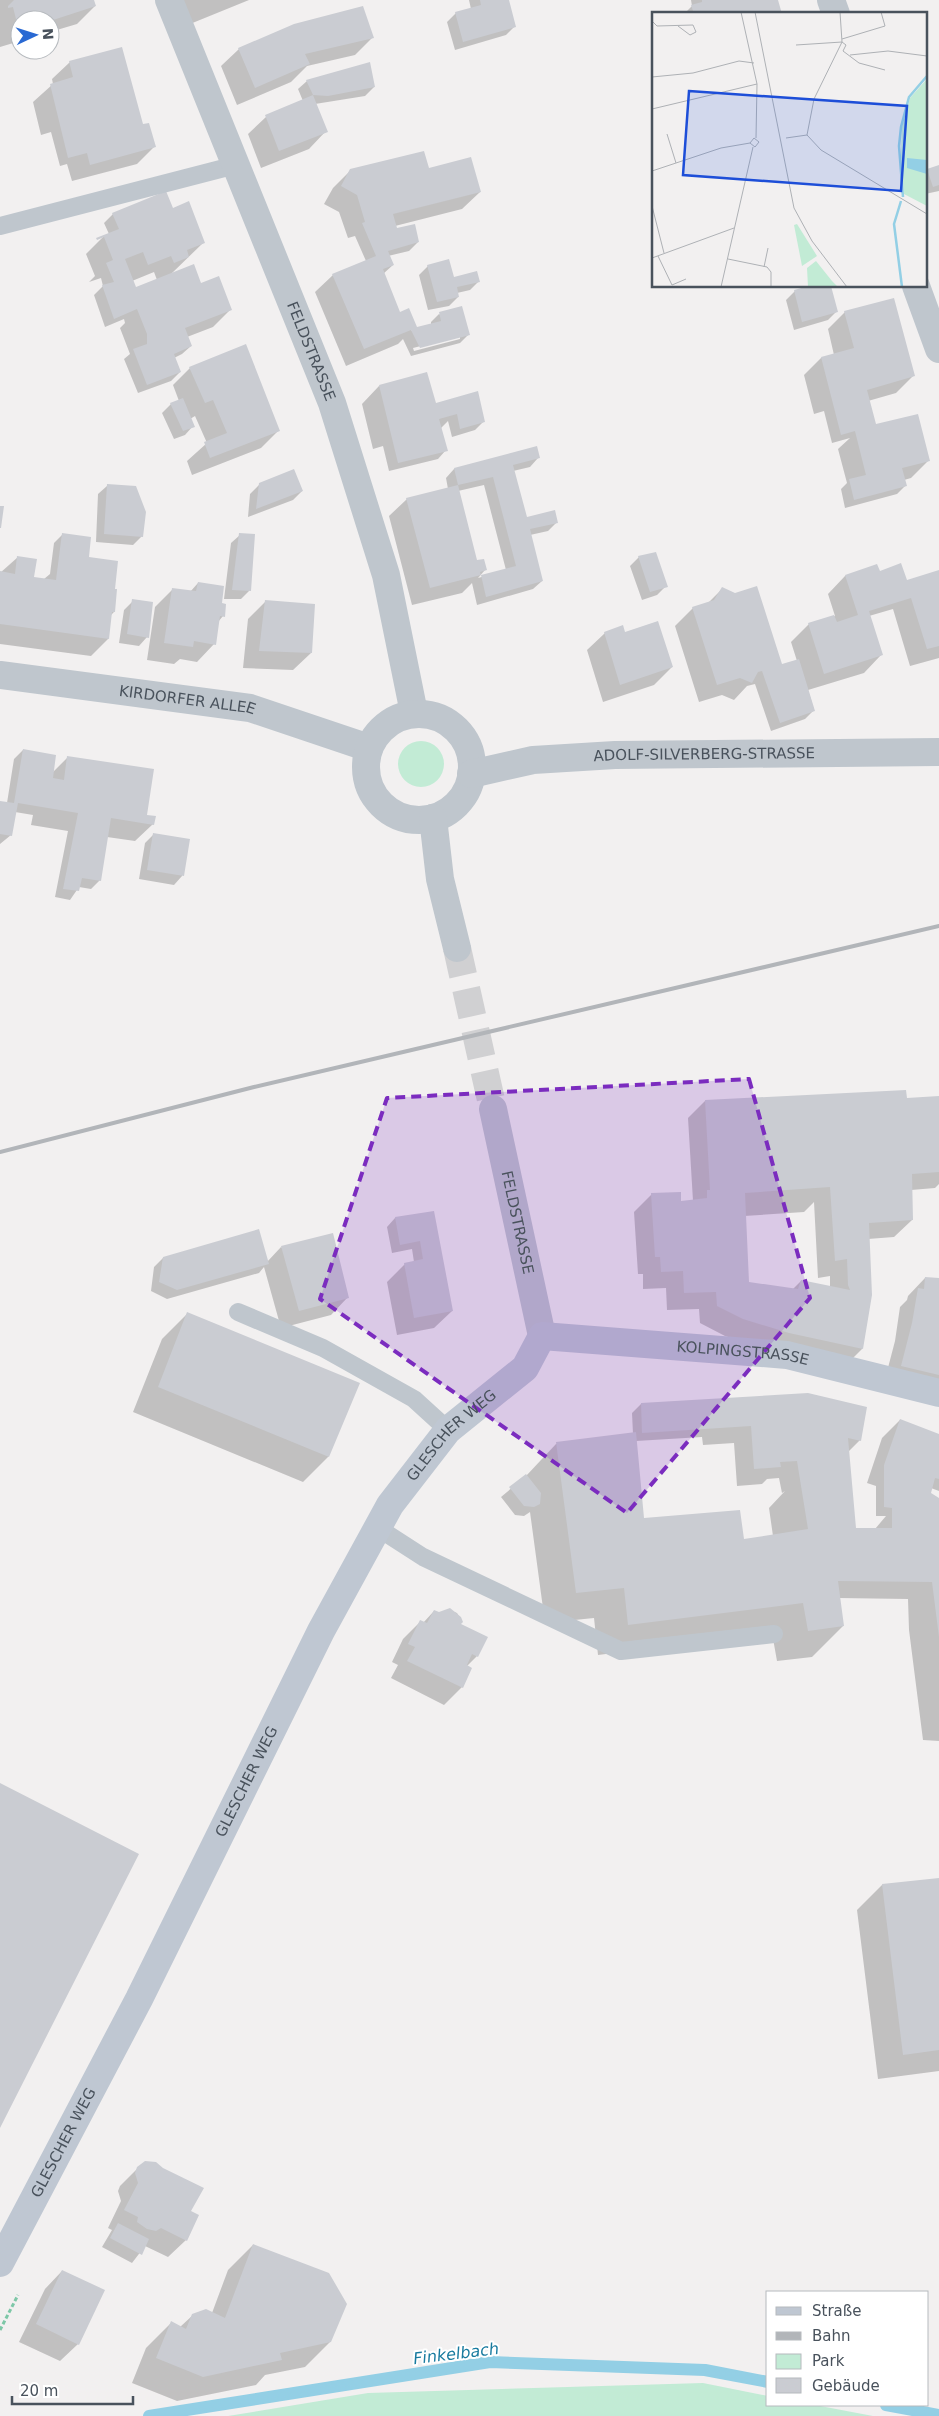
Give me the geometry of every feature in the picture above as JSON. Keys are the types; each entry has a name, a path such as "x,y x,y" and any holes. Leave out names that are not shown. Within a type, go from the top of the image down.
{"street":[{"name":"FELDSTRASSE","path":"169,0 336,413 386,575 414,713"},
{"path":"831,0 835,12"},
{"path":"917,288 939,349"},
{"name":"KIRDORFER ALLEE","path":"0,676 250,708 369,748"},
{"path":"414,713 440,718 456,728 464,739 470,756 471,774 463,796 450,810 433,818 406,818 389,811 376,798 366,771 369,748 382,728 396,718 414,713"},
{"name":"ADOLF-SILVERBERG-STRASSE","path":"471,774 533,760 615,756 939,752"},
{"path":"433,818 440,880 457,948"},
{"name":"FELDSTRASSE","path":"493,1109 542,1336"},
{"name":"KOLPINGSTRASSE","path":"542,1336 786,1355 939,1393"},
{"name":"GLESCHER WEG","path":"0,2263 139,1999 320,1631 390,1505 448,1430 526,1368 542,1336"}],"lane":[{"path":"0,226 236,166"},
{"path":"238,1312 331,1353 414,1399 448,1430"},
{"path":"378,1528 423,1557 620,1651 774,1634"}],"highlighted area":[{"path":"749,1079 810,1298 627,1513 320,1299 387,1098"}],"green space":[{"path":"421,741 434,745 440,751 444,764 440,777 434,783 421,787 408,783 402,777 398,764 402,751 408,745"},
{"path":"703,2383 766,2396 766,2406 820,2406 873,2416 228,2416 368,2393"}],"building":[{"path":"14,0 94,0 96,6 60,18 60,10 14,10 13,7 8,8"},
{"path":"480,0 509,0 516,27 463,42 455,12 481,5"},
{"path":"702,0 778,0 781,12 693,12 691,5 702,2"},
{"path":"363,6 374,38 305,54 310,64 255,88 238,48 294,24"},
{"path":"122,47 143,124 149,123 156,147 90,165 87,153 68,158 50,84 73,77 69,61"},
{"path":"370,62 375,87 328,96 313,95 306,80"},
{"path":"313,95 328,132 279,151 265,115"},
{"path":"424,151 429,168 471,157 481,192 393,214 397,228 415,224 419,242 388,251 394,265 383,269 400,312 409,308 417,327 441,321 439,312 462,306 470,335 420,348 411,330 364,349 332,274 376,256 362,223 365,222 357,195 341,186 350,169"},
{"path":"939,165 939,185 933,187 927,169"},
{"path":"166,191 173,208 189,201 205,243 187,250 189,257 174,263 171,256 148,265 143,252 125,259 136,287 194,264 201,283 219,276 232,310 185,328 192,346 174,354 181,372 147,385 133,349 147,344 147,334 137,309 114,319 102,285 114,282 106,263 113,260 104,237 97,240 96,238 119,229 112,213"},
{"path":"449,259 454,277 477,271 480,282 457,287 459,297 437,302 427,265"},
{"path":"802,288 832,288 838,312 802,322 794,290"},
{"path":"894,298 915,376 867,390 876,424 918,414 930,461 902,468 907,486 854,500 849,479 866,475 855,431 841,435 821,357 854,348 844,311"},
{"path":"246,344 280,431 210,458 204,442 227,433 213,400 205,403 189,367"},
{"path":"427,372 436,403 478,391 485,422 460,429 457,414 439,419 448,451 398,463 379,385"},
{"path":"183,398 195,427 183,431 170,403"},
{"path":"537,446 540,458 513,465 527,517 555,510 558,523 530,529 543,581 486,597 481,575 516,566 493,477 458,485 454,468"},
{"path":"294,469 303,491 256,509 259,483"},
{"path":"107,484 136,486 146,512 143,537 104,534"},
{"path":"458,485 477,560 484,559 487,570 480,572 481,575 430,588 406,498"},
{"path":"0,506 4,506 1,528 0,528"},
{"path":"62,533 91,537 89,557 118,561 115,612 112,612 109,639 0,624 0,571 15,574 17,556 37,559 34,577 56,580"},
{"path":"239,533 255,534 251,591 232,590"},
{"path":"656,552 668,587 650,592 638,556"},
{"path":"901,563 907,580 939,570 939,646 927,649 911,598 869,611 883,655 824,674 808,623 834,615 837,622 858,615 845,575 877,564 880,571"},
{"path":"198,582 224,586 222,603 226,604 225,617 220,616 216,645 194,641 193,647 164,643 172,588 196,591"},
{"path":"757,586 782,664 799,659 815,711 780,723 762,671 758,672 752,683 740,678 717,685 692,607 714,600 722,587 735,593"},
{"path":"132,599 153,602 149,638 127,634"},
{"path":"265,600 315,604 312,653 259,651"},
{"path":"658,621 673,667 620,685 604,632 623,625 625,632"},
{"path":"23,749 56,755 53,778 64,780 67,756 154,769 147,815 156,816 154,825 111,818 101,881 82,878 79,891 63,889 78,813 18,803 12,836 0,834 0,801 14,803"},
{"path":"153,833 190,839 184,876 147,870"},
{"path":"906,1090 907,1098 939,1096 939,1172 912,1174 913,1220 869,1223 872,1295 863,1349 789,1333 743,1319 717,1306 716,1292 684,1293 683,1271 661,1272 660,1257 655,1257 651,1193 681,1192 681,1201 707,1198 707,1190 710,1190 705,1100","holes":["830,1187 835,1261 847,1259 848,1285 850,1290 801,1280 798,1289 749,1282 745,1193"]},
{"path":"434,1211 453,1311 414,1318 404,1263 423,1259 420,1241 400,1245 395,1217"},
{"path":"259,1229 269,1264 177,1290 159,1282 163,1257"},
{"path":"333,1233 349,1298 299,1311 281,1246"},
{"path":"925,1277 939,1278 939,1375 901,1366 912,1323 918,1288 924,1289"},
{"path":"187,1312 360,1383 329,1457 158,1387"},
{"path":"808,1393 867,1407 861,1441 848,1438 856,1528 892,1528 892,1508 884,1507 884,1465 900,1419 939,1434 939,1479 935,1478 931,1493 939,1498 939,1637 932,1582 838,1581 844,1626 808,1631 803,1603 628,1625 624,1588 576,1593 556,1442 636,1432 644,1518 740,1510 744,1539 808,1529 797,1461 780,1462 781,1467 754,1469 751,1426 642,1433 641,1403"},
{"path":"526,1474 541,1493 540,1504 534,1507 524,1506 509,1487"},
{"path":"450,1608 461,1617 463,1622 461,1624 488,1637 478,1657 472,1654 467,1665 472,1668 463,1688 407,1661 415,1647 408,1644 420,1620 427,1623 434,1610 439,1612"},
{"path":"0,1783 139,1854 0,2128"},
{"path":"939,1878 939,2050 903,2055 882,1884"},
{"path":"145,2161 156,2162 163,2168 204,2188 191,2211 199,2215 187,2241 161,2228 156,2231 147,2229 137,2222 138,2217 124,2210 138,2183 135,2173 137,2167"},
{"path":"118,2223 149,2239 142,2255 110,2238"},
{"path":"253,2244 329,2273 347,2304 331,2342 280,2353 282,2360 203,2377 156,2358 171,2321 186,2329 192,2314 206,2309 225,2318"},
{"path":"62,2270 105,2290 79,2345 36,2324"}],"waterway":[{"name":"Finkelbach","path":"149,2416 490,2362 705,2370 766,2382"},
{"name":"Finkelbach","path":"891,2406 939,2415"}],"tunnel":[{"path":"457,948 493,1109"}],"railway":[{"path":"0,1152 254,1087 939,926"}]}
